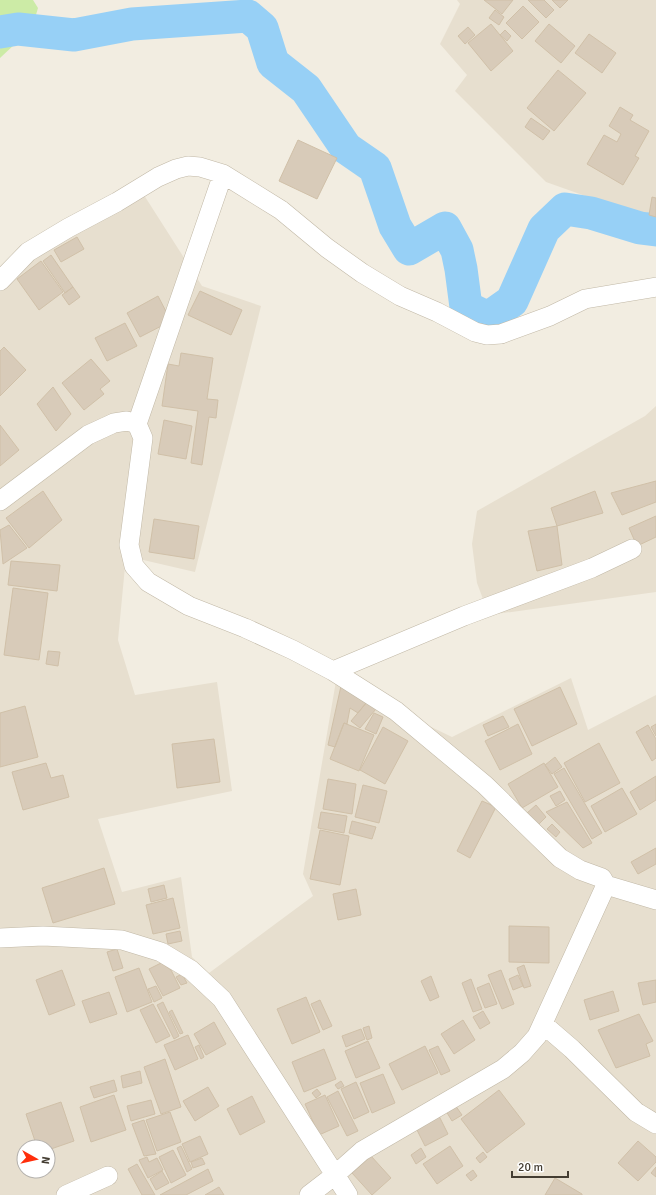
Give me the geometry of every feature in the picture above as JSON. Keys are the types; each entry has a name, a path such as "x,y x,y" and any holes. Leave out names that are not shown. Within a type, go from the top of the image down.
{"street":[{"path":"0,281 28,252 158,178 176,169 188,166 200,167 222,174 281,210 327,248 362,273 400,296 437,312 475,332 487,335 501,334 550,316 585,299 656,287"},
{"path":"222,174 137,424 143,438 129,545 134,566 148,582 189,606 245,628 293,650 333,671 396,711 485,785 560,858 580,870 602,878 606,885 656,900"},
{"path":"0,501 88,435 114,423 127,421 137,424"},
{"path":"333,671 464,616 592,568 632,549"},
{"path":"309,1195 335,1175 362,1151 503,1069 522,1053 537,1036 543,1024 606,885"},
{"path":"0,938 43,936 122,940 161,952 191,970 222,999 348,1195"},
{"path":"543,1024 572,1048 636,1112 656,1124"},
{"path":"66,1195 108,1176"}],"shaded area":[{"path":"457,0 656,0 656,221 546,182 455,91 467,75 440,44 460,4"},
{"path":"142,192 202,286 261,306 195,572 126,556 118,640 135,695 217,682 232,791 98,819 122,892 181,877 192,957 209,973 313,896 303,874 336,681 452,737 571,678 588,730 656,695 656,1195 0,1195 0,290 30,254"},
{"path":"656,406 656,592 489,615 477,583 472,544 477,511 645,416"}],"green space":[{"path":"0,0 33,0 38,8 32,28 0,58"}],"building":[{"path":"484,0 513,0 502,14"},
{"path":"528,0 544,0 554,10 546,18"},
{"path":"552,0 568,0 560,8"},
{"path":"523,6 539,22 522,39 506,23"},
{"path":"495,10 504,17 499,25 489,18"},
{"path":"491,24 513,51 491,71 468,43"},
{"path":"549,24 575,46 561,63 535,41"},
{"path":"468,27 475,35 465,44 458,36"},
{"path":"505,30 511,36 507,41 500,35"},
{"path":"589,34 616,53 602,73 575,53"},
{"path":"558,70 586,93 554,131 527,108"},
{"path":"620,107 633,115 630,120 649,131 635,156 639,158 623,185 587,164 604,135 617,142 621,134 609,126"},
{"path":"531,118 550,131 543,140 525,127"},
{"path":"298,140 337,158 317,199 279,181"},
{"path":"652,197 656,198 656,217 649,215"},
{"path":"77,237 84,249 61,262 54,250"},
{"path":"51,255 73,287 65,293 43,261"},
{"path":"41,261 63,292 39,310 17,279"},
{"path":"73,287 80,297 69,305 62,295"},
{"path":"200,291 242,310 231,335 188,315"},
{"path":"158,296 171,321 140,337 127,313"},
{"path":"125,323 137,346 107,361 95,338"},
{"path":"4,347 26,370 0,396 0,351"},
{"path":"181,353 213,358 207,399 218,400 216,418 209,417 202,465 191,463 198,411 162,406 168,364 179,366"},
{"path":"91,359 110,381 100,389 104,394 84,410 62,383"},
{"path":"53,387 71,414 56,431 37,404"},
{"path":"164,420 192,426 186,459 158,454"},
{"path":"0,425 19,450 0,466"},
{"path":"656,481 656,502 622,515 611,493"},
{"path":"43,491 62,520 29,548 6,518"},
{"path":"595,491 603,513 557,526 551,508"},
{"path":"656,516 656,537 637,546 629,528"},
{"path":"154,519 199,526 194,559 149,552"},
{"path":"9,525 27,548 3,564 0,530"},
{"path":"557,526 562,565 537,571 528,531"},
{"path":"11,561 60,565 57,591 8,585"},
{"path":"13,588 48,593 39,660 4,655"},
{"path":"48,651 60,652 58,666 46,664"},
{"path":"341,686 366,703 358,713 350,708 347,724 344,723 335,747 328,745"},
{"path":"560,687 577,724 532,746 514,709"},
{"path":"367,702 376,709 360,728 351,721"},
{"path":"25,706 38,757 0,767 0,713"},
{"path":"374,713 383,717 376,734 365,729"},
{"path":"503,716 509,727 488,736 483,725"},
{"path":"344,723 374,735 359,771 330,759"},
{"path":"518,724 532,754 500,770 485,741"},
{"path":"656,724 656,736 651,727"},
{"path":"648,725 656,739 656,758 652,761 636,732"},
{"path":"383,727 408,741 385,784 360,770"},
{"path":"214,739 220,782 177,788 172,744"},
{"path":"599,743 620,783 585,802 564,763"},
{"path":"555,757 562,767 552,774 545,765"},
{"path":"46,763 51,778 63,775 69,797 23,810 12,772"},
{"path":"544,763 558,787 522,808 508,784"},
{"path":"564,768 602,833 592,839 554,774"},
{"path":"656,776 656,800 640,810 630,792"},
{"path":"328,779 356,784 352,814 323,809"},
{"path":"363,785 387,791 379,823 355,817"},
{"path":"622,788 637,814 605,832 591,806"},
{"path":"560,791 565,800 556,806 550,796"},
{"path":"482,801 496,807 470,858 457,851"},
{"path":"567,802 592,843 583,848 546,812"},
{"path":"536,805 546,817 538,825 527,813"},
{"path":"321,812 347,816 344,833 318,828"},
{"path":"352,821 376,827 372,839 349,833"},
{"path":"552,824 560,832 556,837 547,829"},
{"path":"320,830 349,836 340,885 310,879"},
{"path":"656,848 656,864 638,874 631,862"},
{"path":"104,868 115,904 53,923 42,888"},
{"path":"164,885 167,898 151,902 148,889"},
{"path":"356,889 361,915 338,920 333,894"},
{"path":"173,898 180,928 153,934 146,905"},
{"path":"509,926 549,927 549,963 509,962"},
{"path":"180,931 182,941 168,944 166,934"},
{"path":"117,949 123,968 113,971 107,952"},
{"path":"161,963 171,970 180,988 163,996 149,969"},
{"path":"524,965 531,986 524,988 517,968"},
{"path":"139,968 152,1002 127,1012 115,977"},
{"path":"62,970 75,1005 49,1015 36,980"},
{"path":"501,970 514,1004 502,1009 488,975"},
{"path":"182,974 187,983 181,985 176,977"},
{"path":"518,975 523,986 513,990 509,979"},
{"path":"431,976 439,997 430,1001 421,981"},
{"path":"471,979 482,1009 473,1012 462,983"},
{"path":"656,980 656,1002 643,1005 638,983"},
{"path":"489,983 497,1004 485,1008 477,988"},
{"path":"156,986 162,998 154,1002 148,989"},
{"path":"613,991 619,1011 590,1020 584,1000"},
{"path":"109,992 117,1014 90,1023 82,1001"},
{"path":"306,997 320,1032 292,1044 277,1009"},
{"path":"320,1000 332,1026 323,1030 311,1004"},
{"path":"163,1002 179,1036 174,1039 157,1005"},
{"path":"153,1004 170,1036 156,1043 140,1010"},
{"path":"172,1010 183,1033 180,1034 169,1012"},
{"path":"483,1011 490,1023 480,1029 473,1017"},
{"path":"639,1014 653,1041 646,1044 650,1056 616,1068 598,1030"},
{"path":"463,1020 475,1040 454,1054 441,1034"},
{"path":"214,1022 226,1044 206,1055 194,1034"},
{"path":"369,1026 372,1038 367,1040 363,1028"},
{"path":"361,1029 365,1039 346,1047 342,1036"},
{"path":"188,1035 198,1059 175,1070 164,1045"},
{"path":"368,1041 380,1068 356,1078 345,1051"},
{"path":"199,1045 204,1057 201,1059 195,1047"},
{"path":"425,1046 438,1073 402,1090 389,1064"},
{"path":"438,1046 450,1071 441,1075 429,1050"},
{"path":"324,1049 336,1079 304,1092 292,1062"},
{"path":"165,1059 181,1107 161,1114 144,1067"},
{"path":"140,1071 142,1083 123,1088 121,1076"},
{"path":"383,1074 395,1103 372,1113 360,1083"},
{"path":"114,1080 117,1091 94,1098 90,1087"},
{"path":"341,1081 344,1086 338,1089 335,1085"},
{"path":"356,1082 369,1112 354,1119 341,1089"},
{"path":"208,1087 219,1106 195,1121 183,1101"},
{"path":"317,1089 321,1094 316,1098 312,1093"},
{"path":"499,1090 525,1124 487,1153 461,1119"},
{"path":"338,1091 358,1131 347,1136 327,1097"},
{"path":"114,1095 126,1130 91,1142 80,1107"},
{"path":"325,1095 339,1126 319,1135 305,1104"},
{"path":"252,1096 265,1122 240,1135 227,1109"},
{"path":"151,1100 155,1114 131,1121 127,1106"},
{"path":"61,1102 74,1141 56,1147 56,1139 34,1139 26,1114"},
{"path":"455,1105 462,1115 452,1121 446,1111"},
{"path":"170,1112 181,1142 157,1151 146,1120"},
{"path":"438,1114 448,1134 425,1146 415,1126"},
{"path":"144,1120 156,1154 144,1156 132,1124"},
{"path":"200,1136 208,1154 190,1162 182,1144"},
{"path":"638,1141 656,1157 656,1162 638,1181 618,1163"},
{"path":"181,1146 192,1169 187,1172 177,1148"},
{"path":"450,1146 463,1166 437,1184 423,1164"},
{"path":"421,1148 426,1157 416,1164 411,1155"},
{"path":"173,1150 186,1175 171,1183 159,1157"},
{"path":"483,1152 487,1157 480,1163 476,1158"},
{"path":"371,1156 391,1178 372,1195 352,1173"},
{"path":"147,1157 149,1162 157,1158 163,1170 148,1178 139,1160"},
{"path":"202,1158 205,1164 193,1168 191,1162"},
{"path":"137,1164 155,1195 142,1195 128,1169"},
{"path":"656,1167 656,1177 651,1173"},
{"path":"208,1169 213,1181 186,1195 160,1195"},
{"path":"473,1170 477,1176 471,1181 466,1175"},
{"path":"162,1171 169,1183 156,1190 150,1179"},
{"path":"555,1178 582,1194 582,1195 545,1195"},
{"path":"219,1187 224,1195 205,1195"}],"waterway":[{"path":"0,32 18,29 74,35 132,24 248,16 262,28 273,63 306,89 346,148 375,168 395,226 409,249 445,228 457,250 466,307 488,318 512,301 544,229 565,209 591,213 640,228 656,230"}]}
